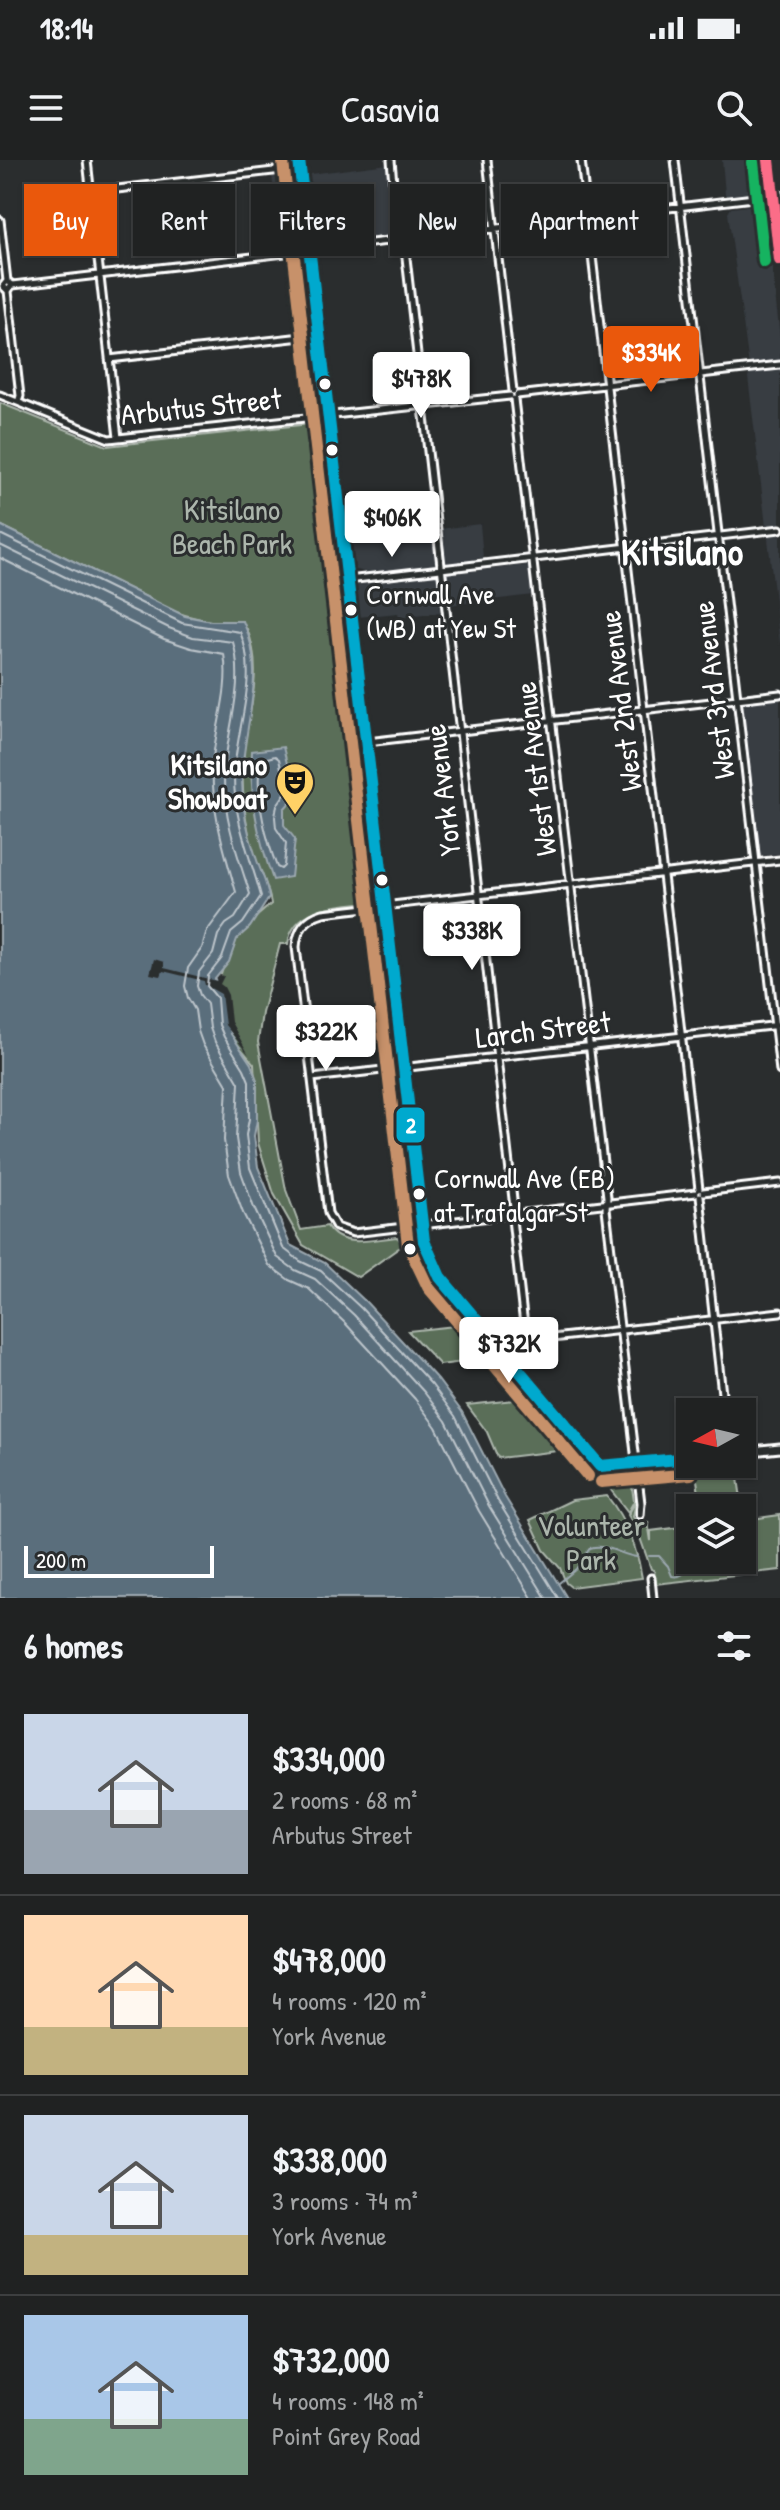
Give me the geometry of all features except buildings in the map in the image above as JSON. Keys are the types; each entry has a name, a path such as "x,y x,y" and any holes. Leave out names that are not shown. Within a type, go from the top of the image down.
{"main road":[{"path":"769,160 776,197 780,260"},
{"path":"299,164 301,184"},
{"path":"310,256 426,1246 440,1277 592,1460 600,1466 676,1460"},
{"path":"756,1451 780,1448"}],"street":[{"path":"87,160 90,184"},
{"name":"York Avenue","path":"391,160 394,184"},
{"name":"West 1st Avenue","path":"487,160 590,1046 640,1515"},
{"name":"West 2nd Avenue","path":"581,160 583,184"},
{"name":"West 3rd Avenue","path":"675,160 780,1071"},
{"path":"117,188 299,164"},
{"path":"667,210 776,197"},
{"path":"0,220 20,396 18,402"},
{"path":"485,231 501,229"},
{"path":"98,256 118,438"},
{"path":"6,286 265,256"},
{"name":"York Avenue","path":"403,256 497,1058 525,1334 535,1340 620,1330"},
{"name":"West 2nd Avenue","path":"591,256 722,1398"},
{"path":"109,359 319,335"},
{"name":"Arbutus Street","path":"0,395 107,439 780,365"},
{"path":"347,580 780,529"},
{"path":"366,742 780,694"},
{"path":"780,860 319,914 302,927 296,947 328,1213 336,1227 353,1233 780,1183"},
{"name":"Larch Street","path":"312,1078 777,1025"},
{"path":"620,1330 780,1312"},
{"path":"651,1578 653,1598"}],"shaded area":[{"path":"722,160 760,160 762,193 729,197 725,194"},
{"path":"388,164 390,238 374,239 374,184 311,184 310,174"},
{"path":"288,174 292,184 273,184 272,175"},
{"path":"761,204 765,208 780,337 780,363 749,366 728,213 731,208"},
{"path":"780,370 780,524 766,526 748,377 750,372"},
{"path":"480,524 483,558 444,564 439,529"},
{"path":"432,530 437,560 434,565 365,572 353,569 349,540"},
{"path":"780,534 780,645 768,535"},
{"path":"527,565 533,595 449,605 444,575 449,571 456,573"},
{"path":"437,574 440,613 399,618 398,613 358,617 357,585 427,576"},
{"path":"780,699 780,854 761,856 758,853 742,708 745,703"}],"green space":[{"name":"Kitsilano Beach Park","path":"0,403 107,446 323,425 377,899 334,906 309,914 299,921 288,944 280,944 262,1013 258,1042 286,1190 301,1230 327,1226 340,1238 349,1241 397,1237 403,1245 358,1277 303,1245 274,1194 258,1143 254,1064 231,1037 217,988 232,938 271,904 255,857 243,795 243,758 255,678 255,662 247,629 176,612 0,525"},
{"path":"464,1325 494,1358 440,1365 408,1331"},
{"path":"524,1399 566,1450 498,1458 487,1432 467,1405"},
{"path":"630,1473 634,1501 628,1512 607,1485 610,1475"},
{"path":"697,1478 738,1478 740,1494 699,1494"},
{"name":"Volunteer Park","path":"607,1496 630,1535 642,1578 571,1587 544,1550 530,1520 572,1500"},
{"path":"636,1501 633,1517 637,1521 648,1522 651,1541 651,1531 676,1528 676,1574 745,1574 656,1584 654,1570 628,1515"},
{"path":"780,1515 780,1570 756,1573 756,1518"}],"water":[{"path":"0,525 185,616 211,621 243,621 254,660 254,680 243,759 243,799 250,838 269,898 250,927 237,939 229,962 215,979 221,989 231,1034 251,1064 257,1080 254,1136 258,1167 290,1245 325,1263 366,1302 438,1380 462,1412 505,1497 567,1598 0,1598"},
{"path":"283,747 295,797 284,809 284,825 295,839 291,877 273,880 256,817 252,751"}],"pier":[{"path":"154,959 164,962 164,968 217,981 220,975 224,976 220,984 228,995 231,1022 249,1055 225,1025 221,994 205,985 204,981 163,971 161,976 150,974"}],"waterway":[{"path":"559,1583 576,1569 590,1548 602,1547 637,1557"},
{"path":"649,1556 659,1556 672,1576 683,1574"}],"transit line":[{"name":"2","path":"299,160 424,1241 440,1277 600,1466"},
{"path":"769,160 780,260"},
{"path":"283,162 408,1245 428,1287 588,1476"},
{"name":"4","path":"753,162 764,262"},
{"name":"2","path":"600,1466 676,1459"},
{"path":"601,1482 676,1475"}],"place":[{"name":"Cornwall Ave (WB) at Yew St","path":"351,610"},
{"name":"Kitsilano Showboat","path":"295,816"},
{"name":"Cornwall Ave (EB) at Trafalgar St","path":"419,1194"}],"district":[{"name":"Kitsilano","path":"682,552"}]}
